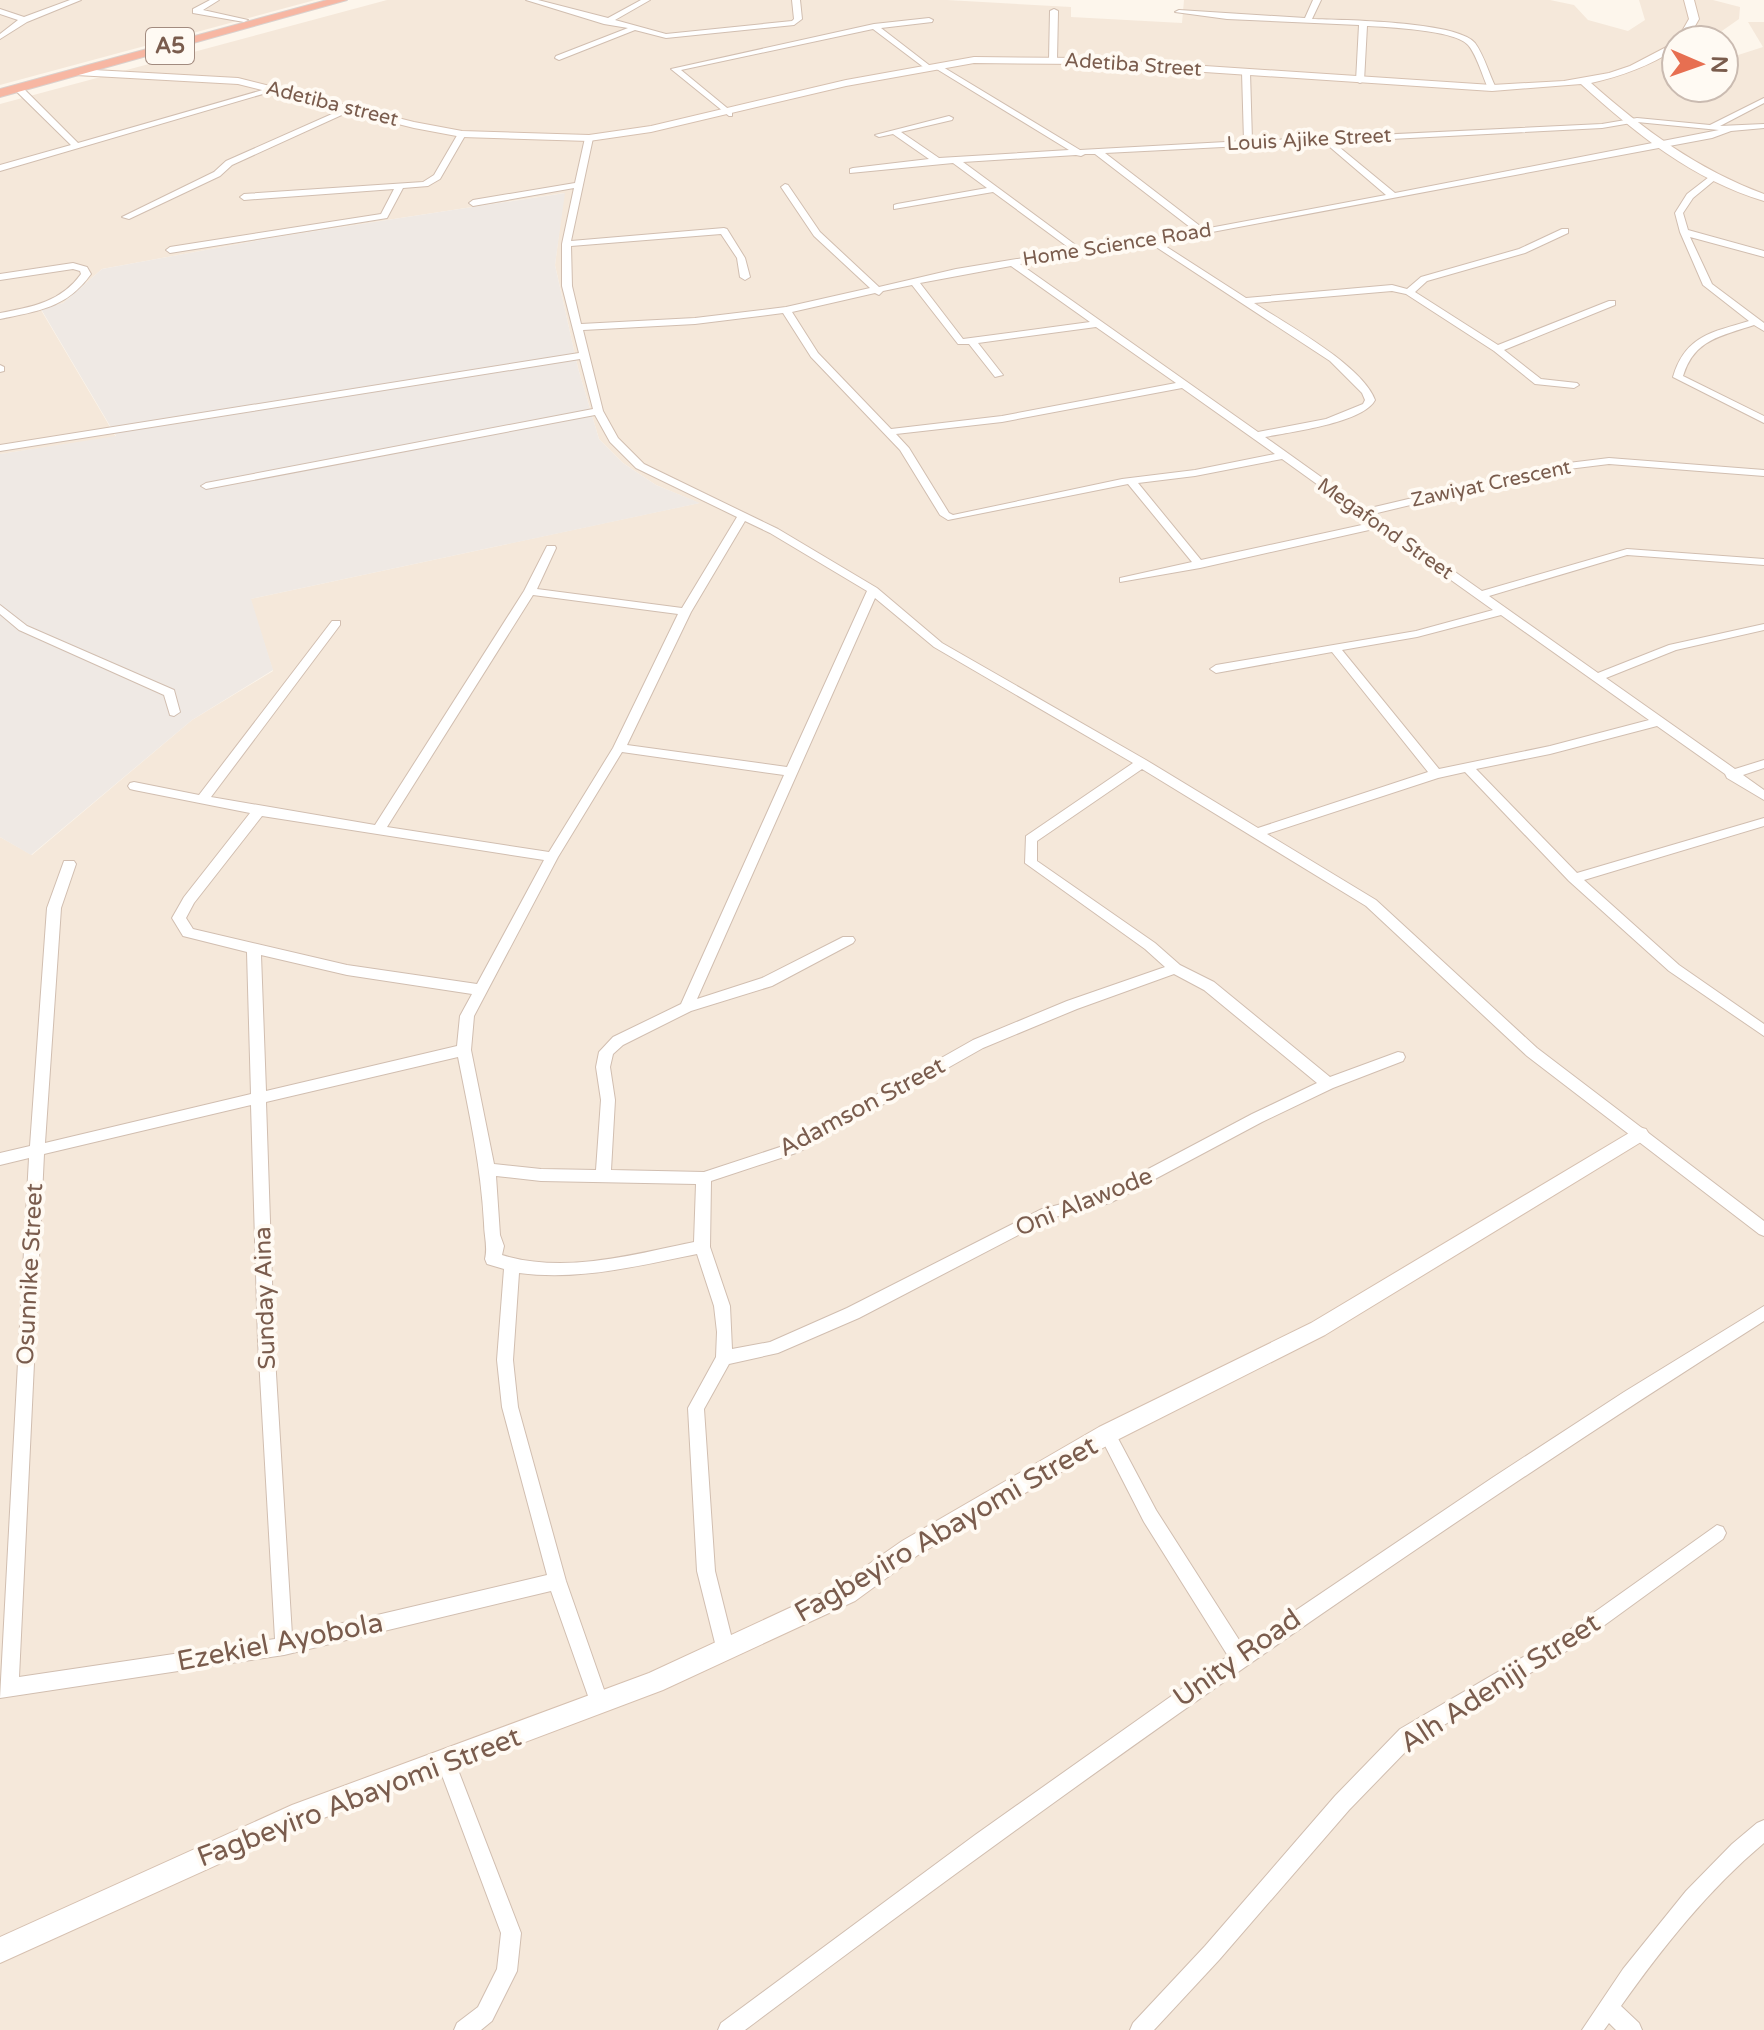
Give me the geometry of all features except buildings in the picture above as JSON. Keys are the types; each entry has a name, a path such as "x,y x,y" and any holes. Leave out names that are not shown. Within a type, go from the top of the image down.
{"highway":[{"name":"A5","path":"0,90 319,0"},
{"name":"A5","path":"0,90 18,88 341,0"}],"street":[{"path":"0,37 24,20 77,0"},
{"path":"215,0 196,11 244,20"},
{"path":"530,0 632,29 680,37 794,23 798,19 796,0"},
{"path":"607,22 646,0"},
{"path":"1308,19 1317,0"},
{"path":"1689,0 1694,19 1691,24"},
{"path":"0,11 24,20"},
{"path":"1053,60 1054,11"},
{"path":"1179,12 1400,25 1467,39 1492,88"},
{"path":"729,114 675,69 874,26 929,20"},
{"path":"1360,81 1363,22"},
{"path":"874,26 932,66 1082,154"},
{"path":"559,58 632,29"},
{"name":"Adetiba Street","path":"589,138 729,114 932,66 974,60 1053,60 1492,88 1583,81 1629,70 1660,57"},
{"name":"Adetiba street","path":"76,72 214,79 276,89 462,134 589,138"},
{"path":"1246,72 1248,142"},
{"path":"1583,81 1656,146 1712,179 1764,198"},
{"path":"18,88 75,144"},
{"path":"0,168 75,144 276,89"},
{"path":"1711,127 1764,100"},
{"path":"126,217 217,174 229,163 353,108"},
{"path":"879,135 949,118"},
{"name":"Louis Ajike Street","path":"853,171 937,161 1248,142 1602,126 1627,121 1650,120 1730,129 1764,126"},
{"name":"Home Science Road","path":"576,327 695,321 786,310 1011,262 1202,232 1712,136 1730,129"},
{"path":"895,132 937,161"},
{"path":"244,197 399,187 432,181 462,134"},
{"path":"589,138 566,244 567,286 598,411 614,440 640,466 774,531 873,590 938,645 1142,763 1371,903 1532,1052 1764,1230"},
{"path":"1326,140 1393,196"},
{"path":"1097,151 1202,232"},
{"path":"956,161 1077,250"},
{"path":"1712,179 1685,203 1679,213 1684,232 1708,285 1759,325"},
{"path":"473,203 579,185"},
{"path":"170,250 384,216 399,187"},
{"path":"785,187 817,234 879,292"},
{"path":"897,207 995,189"},
{"path":"566,244 724,231 741,258 745,277"},
{"path":"1409,292 1424,279 1522,251 1565,231"},
{"path":"1684,232 1764,254"},
{"path":"1151,240 1333,359 1367,392 1370,400 1367,406 1329,422 1255,436"},
{"name":"Megafond Street","path":"1011,262 1764,796"},
{"path":"0,277 73,266 84,269 86,274 80,284 57,302 0,316"},
{"path":"915,283 961,342 1097,324"},
{"path":"1244,301 1375,288 1409,292 1497,349 1538,382 1574,385"},
{"path":"1497,349 1612,303"},
{"path":"786,310 814,355 904,448 945,515 952,518 1131,481 1195,473 1283,456"},
{"path":"1759,325 1697,342 1681,359 1678,377 1764,420"},
{"path":"973,342 998,375"},
{"path":"0,448 584,355"},
{"path":"890,432 1002,419 1183,385"},
{"path":"206,486 598,411"},
{"name":"Zawiyat Crescent","path":"1363,513 1552,468 1609,461 1764,473"},
{"path":"1131,481 1200,565"},
{"path":"702,1247 587,1269 512,1267 493,1259 496,1246 492,1235 487,1169 464,1050 467,1016 552,857 619,748 685,612 742,517"},
{"path":"1124,580 1380,524"},
{"path":"379,829 530,591 551,548"},
{"path":"1479,595 1627,552 1764,562"},
{"path":"686,1007 873,590"},
{"path":"530,591 685,612"},
{"path":"0,608 23,628 170,693 174,712"},
{"path":"1216,669 1417,634 1501,611"},
{"path":"204,797 336,623"},
{"path":"1595,678 1673,647 1764,627"},
{"path":"1335,649 1436,774"},
{"path":"1256,833 1436,774 1656,722"},
{"path":"619,748 792,772"},
{"path":"1142,763 1031,839 1028,850 1031,863 1150,946 1175,968 1209,986 1328,1084"},
{"path":"1731,775 1764,764"},
{"path":"1467,767 1574,878 1674,968 1764,1031"},
{"path":"134,786 204,797 259,811 552,857"},
{"path":"259,811 189,900 179,918 188,933 254,951 347,970 481,990"},
{"path":"1574,878 1764,822"},
{"name":"Osunnike Street","path":"4,1688 54,908 69,864"},
{"path":"603,1175 608,1100 603,1067 606,1052 618,1041 686,1007 767,982 848,940"},
{"name":"Sunday Aina","path":"254,951 253,1014 259,1098 266,1341 284,1646"},
{"name":"Adamson Street","path":"487,1169 541,1175 704,1178 794,1148 978,1044 1072,1005 1175,968"},
{"path":"0,1159 464,1050"},
{"name":"Oni Alawode","path":"724,1358 772,1348 853,1313 1047,1213 1105,1199 1328,1084 1398,1057"},
{"name":"Fagbeyiro Abayomi Street","path":"0,1950 301,1814 600,1704 726,1651 847,1593 910,1548 1107,1434 1318,1329 1639,1134"},
{"path":"704,1178 702,1247 722,1306 724,1358 696,1408 706,1571 726,1651"},
{"path":"512,1267 505,1360 510,1407 557,1581 600,1704"},
{"name":"Unity Road","path":"728,2030 978,1842 1239,1656 1457,1509 1764,1313"},
{"path":"1107,1434 1150,1516 1239,1656"},
{"name":"Alh Adeniji Street","path":"1140,2030 1342,1803 1407,1736 1574,1637 1717,1533"},
{"name":"Ezekiel Ayobola","path":"4,1688 284,1646 557,1581"},
{"path":"446,1762 511,1933 507,1971 485,2014 464,2030"},
{"path":"1592,2030 1655,1943 1739,1850 1764,1830"},
{"path":"1607,2008 1632,2030"}],"shaded area":[{"path":"0,0 315,0 0,85"},
{"path":"387,0 947,0 1071,7 1071,17 1182,23 1184,0 1550,0 1574,5 1588,20 1628,31 1645,20 1639,0 1713,0 1740,7 1739,19 1732,24 1660,24 1660,104 1740,104 1740,54 1763,47 1748,22 1764,22 1764,2030 0,2030 0,837 32,855 192,720 273,671 250,599 699,503 656,485 623,463 599,439 578,368 555,265 564,193 276,237 102,269 63,303 41,310 116,437 0,454 0,104"},
{"path":"565,193 555,265 578,368 599,439 623,463 656,485 700,503 251,599 273,670 192,720 31,855 0,837 0,454 116,436 41,309 63,303 102,269 276,237"}]}
